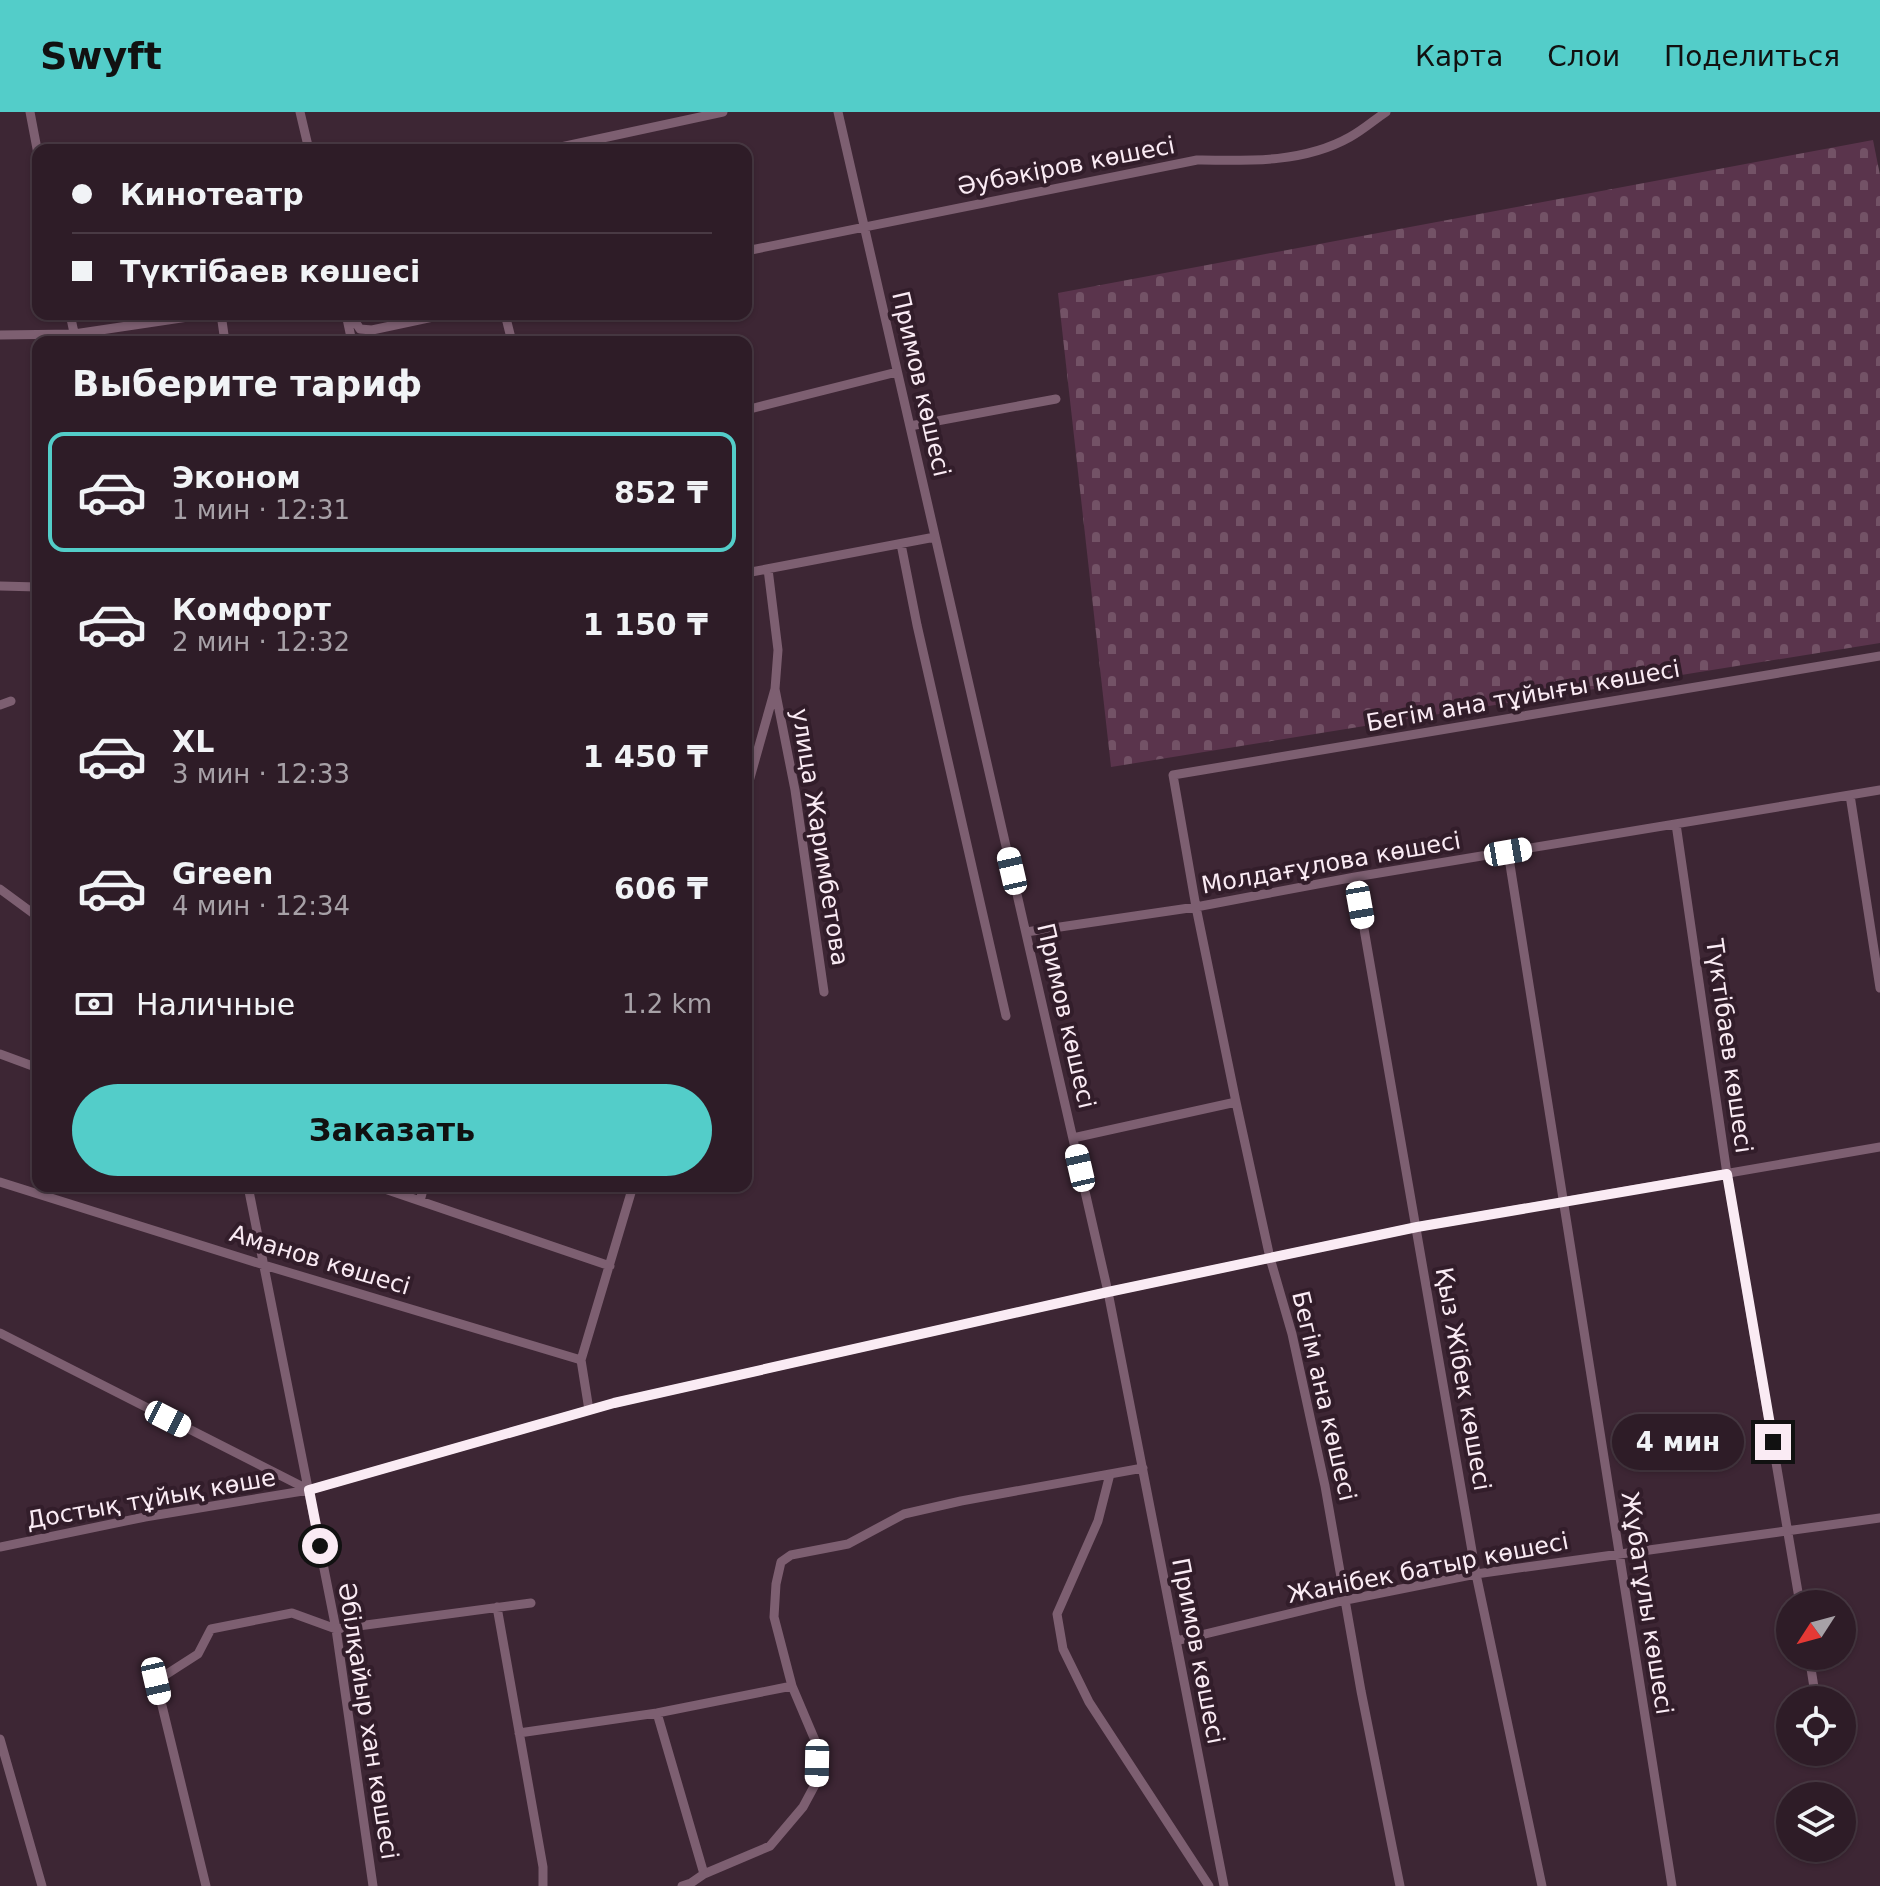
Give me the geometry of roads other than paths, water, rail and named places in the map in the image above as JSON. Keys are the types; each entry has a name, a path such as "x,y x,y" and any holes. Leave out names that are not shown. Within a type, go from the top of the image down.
{"street":[{"path":"30,112 36,144"},
{"path":"300,112 308,144"},
{"path":"575,144 723,112"},
{"name":"Примов көшесі","path":"838,112 1108,1292 1224,1886"},
{"name":"Әубәкіров көшесі","path":"752,250 1197,160 1248,161 1291,156 1323,149 1351,136 1386,112"},
{"path":"86,336 175,320"},
{"path":"353,320 360,329 372,330 419,320"},
{"path":"0,335 32,336"},
{"path":"752,408 897,372"},
{"path":"910,426 1056,399"},
{"path":"752,572 935,537"},
{"path":"901,544 1006,1016"},
{"path":"752,771 775,689 778,650 768,569"},
{"path":"0,586 32,587"},
{"name":"Бегім ана тұйығы көшесі","path":"1173,775 1880,656"},
{"name":"улица Жаримбетова","path":"775,689 795,790 824,992"},
{"path":"0,705 11,701"},
{"name":"Бегім ана көшесі","path":"1173,775 1236,1102 1325,1486 1400,1886"},
{"name":"Молдағұлова көшесі","path":"1026,932 1196,907 1355,877 1880,790"},
{"path":"1850,795 1880,988"},
{"name":"Түктібаев көшесі","path":"1676,824 1727,1174 1798,1590"},
{"name":"Жұбатұлы көшесі","path":"1508,852 1672,1886"},
{"name":"Қыз Жібек көшесі","path":"1355,877 1476,1574 1542,1886"},
{"path":"0,889 32,913"},
{"path":"0,1054 32,1066"},
{"path":"1073,1138 1236,1102"},
{"name":"Достық тұйық көше","path":"0,1547 145,1517 309,1490 589,1410 1108,1292 1417,1227 1880,1147"},
{"name":"Аманов көшесі","path":"0,1182 581,1360"},
{"name":"Әбілқайыр хан көшесі","path":"249,1192 336,1629 373,1886"},
{"path":"394,1192 610,1266"},
{"path":"420,1201 422,1192"},
{"path":"589,1410 581,1360 631,1192"},
{"path":"0,1333 309,1490"},
{"path":"682,1886 770,1846 803,1807 817,1781 817,1745 792,1686 774,1617 781,1562 791,1555 848,1544 904,1514 1143,1468"},
{"path":"1110,1474 1098,1521 1057,1614 1063,1649 1089,1702 1209,1886"},
{"name":"Жанібек батыр көшесі","path":"1176,1641 1346,1600 1476,1574 1880,1518"},
{"path":"206,1886 156,1681 198,1654 211,1629 292,1613 336,1629 531,1603"},
{"path":"497,1607 543,1867 543,1886"},
{"path":"519,1733 657,1713 792,1686"},
{"path":"657,1713 704,1874"},
{"path":"0,1739 42,1886"}]}
